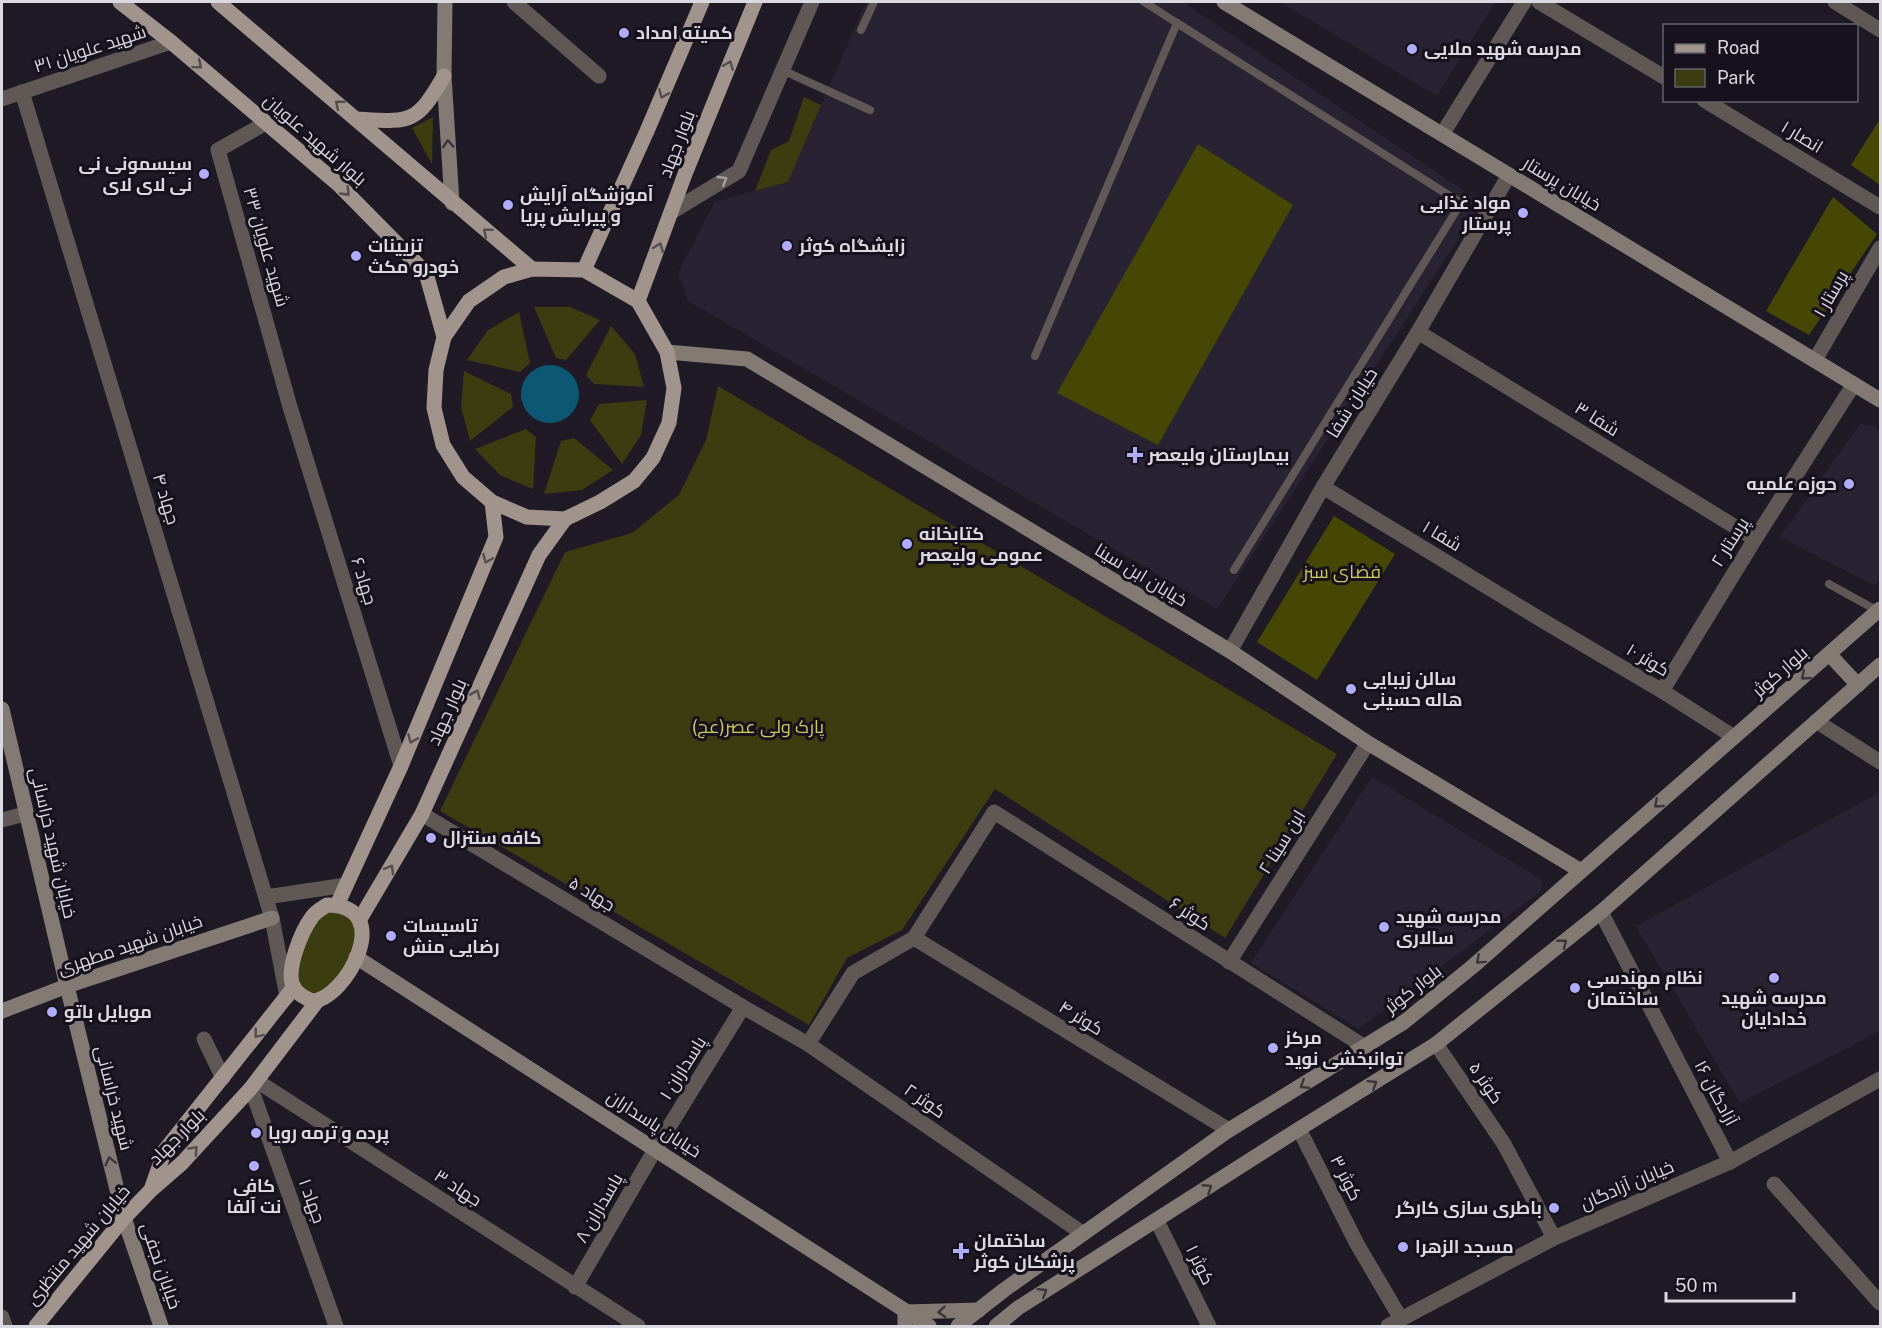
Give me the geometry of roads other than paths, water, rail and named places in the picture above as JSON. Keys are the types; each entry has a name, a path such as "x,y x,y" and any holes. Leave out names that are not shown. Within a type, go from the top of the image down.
{"main road":[{"name":"بلوار شهید علویان","path":"120,2 171,42 338,184 426,273 444,337"},
{"path":"218,2 532,269"},
{"name":"بلوار جهاد","path":"584,270 702,2"},
{"name":"بلوار جهاد","path":"638,301 755,2"},
{"path":"357,119 397,121 419,113 444,76"},
{"path":"532,269 584,270 638,301 667,352 674,388 669,423 653,458 634,481 600,502 565,519 527,516 492,502 463,477 443,445 434,408 436,370 444,337 469,301 504,277 532,269"},
{"name":"بلوار جهاد","path":"337,905 401,766 496,537 492,502"},
{"name":"بلوار جهاد","path":"360,919 422,813 539,555 565,519"},
{"path":"327,905 337,905 354,911 360,919 363,930 356,957 337,988 318,1000 290,992 290,976 294,957 312,916 327,905"},
{"name":"بلوار جهاد","path":"151,1190 165,1150 290,992"},
{"name":"بلوار جهاد","path":"151,1190 182,1163 254,1085 318,1000"},
{"name":"خیابان شهید منتظری","path":"36,1326 124,1218 151,1190"}],"street":[{"path":"445,2 444,76 452,202"},
{"path":"514,2 599,76"},
{"path":"673,211 739,171 812,2"},
{"name":"خیابان پرستار","path":"1224,2 1881,400"},
{"path":"1443,134 1524,2"},
{"path":"1539,2 1663,76"},
{"path":"1835,2 1881,30"},
{"name":"شهید علویان ۳۱","path":"2,99 171,42"},
{"name":"جهاد ۴","path":"22,92 266,897 290,992"},
{"name":"انصار ۱","path":"1707,102 1881,207"},
{"name":"شهید علویان ۳۳","path":"266,123 218,150 290,407"},
{"name":"خیابان شفا","path":"1230,651 1323,487 1418,332 1509,175"},
{"name":"پرستار ۱","path":"1815,360 1881,248"},
{"name":"شفا ۳","path":"1418,332 1755,539"},
{"name":"خیابان ابن سینا","path":"667,352 747,359 1230,651 1368,743 1581,871"},
{"name":"پرستار ۲","path":"1662,691 1854,384"},
{"name":"جهاد ۶","path":"290,407 401,766"},
{"name":"شفا ۱","path":"1323,487 1540,619"},
{"name":"بلوار کوثر","path":"958,1326 1082,1233 1229,1130 1404,1022 1472,967 1879,610"},
{"name":"کوثر ۱۰","path":"1540,619 1662,691 1734,737"},
{"path":"1830,655 1858,685"},
{"path":"1002,1324 1018,1308 1436,1044 1601,912 1881,665"},
{"name":"خیابان شهید خراسانی","path":"2,709 67,987"},
{"path":"1816,721 1881,762"},
{"name":"ابن سینا ۲","path":"1230,962 1368,743"},
{"name":"کوثر ۶","path":"914,938 994,812 1365,1047"},
{"name":"جهاد ۵","path":"422,813 743,1007"},
{"path":"2,820 25,814"},
{"path":"266,897 346,885"},
{"name":"آزادگان ۱۶","path":"1601,912 1730,1162"},
{"name":"خیابان شهید مطهری","path":"2,1011 272,918"},
{"path":"808,1044 853,973 914,938"},
{"name":"کوثر ۴","path":"914,938 1229,1130"},
{"name":"خیابان پاسداران","path":"356,957 656,1148 905,1319 929,1326"},
{"name":"شهید خراسانی","path":"67,987 124,1218"},
{"name":"کوثر ۲","path":"743,1007 808,1044 1082,1233"},
{"name":"پاسداران ۱","path":"656,1148 743,1007"},
{"path":"204,1039 223,1078"},
{"name":"کوثر ۵","path":"1436,1044 1504,1144 1554,1238"},
{"name":"خیابان آزادگان","path":"1394,1323 1554,1238 1730,1162 1881,1078"},
{"name":"جهاد ۳","path":"254,1085 638,1326"},
{"name":"جهاد ۱","path":"254,1085 339,1324"},
{"name":"کوثر ۳","path":"1299,1129 1394,1323"},
{"name":"پاسداران ۸","path":"575,1287 656,1148"},
{"path":"1774,1184 1881,1303"},
{"name":"خیابان نجفی","path":"124,1218 161,1326"},
{"name":"کوثر ۱","path":"1157,1221 1209,1326"},
{"path":"1004,1290 1018,1308"},
{"path":"905,1319 979,1310"},
{"path":"2,1317 5,1326"}],"lane":[{"path":"861,30 874,2"},
{"path":"1144,2 1461,203 1234,570"},
{"path":"1035,356 1177,22"},
{"path":"782,70 870,110"},
{"path":"1829,584 1879,610"}],"water":[{"path":"544,365 556,365 571,373 579,388 579,400 571,415 556,423 544,423 529,415 521,400 521,388 529,373"}],"place":[{"name":"کمیته امداد","path":"624,33"},
{"name":"مدرسه شهید ملایی","path":"1412,49"},
{"name":"سیسمونی نی نی لای لای","path":"204,174"},
{"name":"آموزشگاه آرایش و پیرایش پریا","path":"508,205"},
{"name":"مواد غذایی پرستار","path":"1523,213"},
{"name":"زایشگاه کوثر","path":"787,246"},
{"name":"تزیینات خودرو مکث","path":"356,256"},
{"name":"بیمارستان ولیعصر","path":"1135,455"},
{"name":"حوزه علمیه","path":"1849,484"},
{"name":"کتابخانه عمومی ولیعصر","path":"907,544"},
{"name":"سالن زیبایی هاله حسینی","path":"1351,689"},
{"name":"کافه سنترال","path":"431,838"},
{"name":"مدرسه شهید سالاری","path":"1384,927"},
{"name":"تاسیسات رضایی منش","path":"391,936"},
{"name":"مدرسه شهید خدادایان","path":"1774,978"},
{"name":"نظام مهندسی ساختمان","path":"1575,988"},
{"name":"موبایل باتو","path":"52,1012"},
{"name":"مرکز توانبخشی نوید","path":"1273,1048"},
{"name":"پرده و ترمه رویا","path":"256,1133"},
{"name":"کافی نت آلفا","path":"254,1166"},
{"name":"باطری سازی کارگر","path":"1554,1208"},
{"name":"مسجد الزهرا","path":"1403,1247"},
{"name":"ساختمان پزشکان کوثر","path":"961,1251"}],"park label":[{"name":"فضای سبز","path":"1342,572"},
{"name":"پارک ولی عصر(عج)","path":"758,727"}]}
